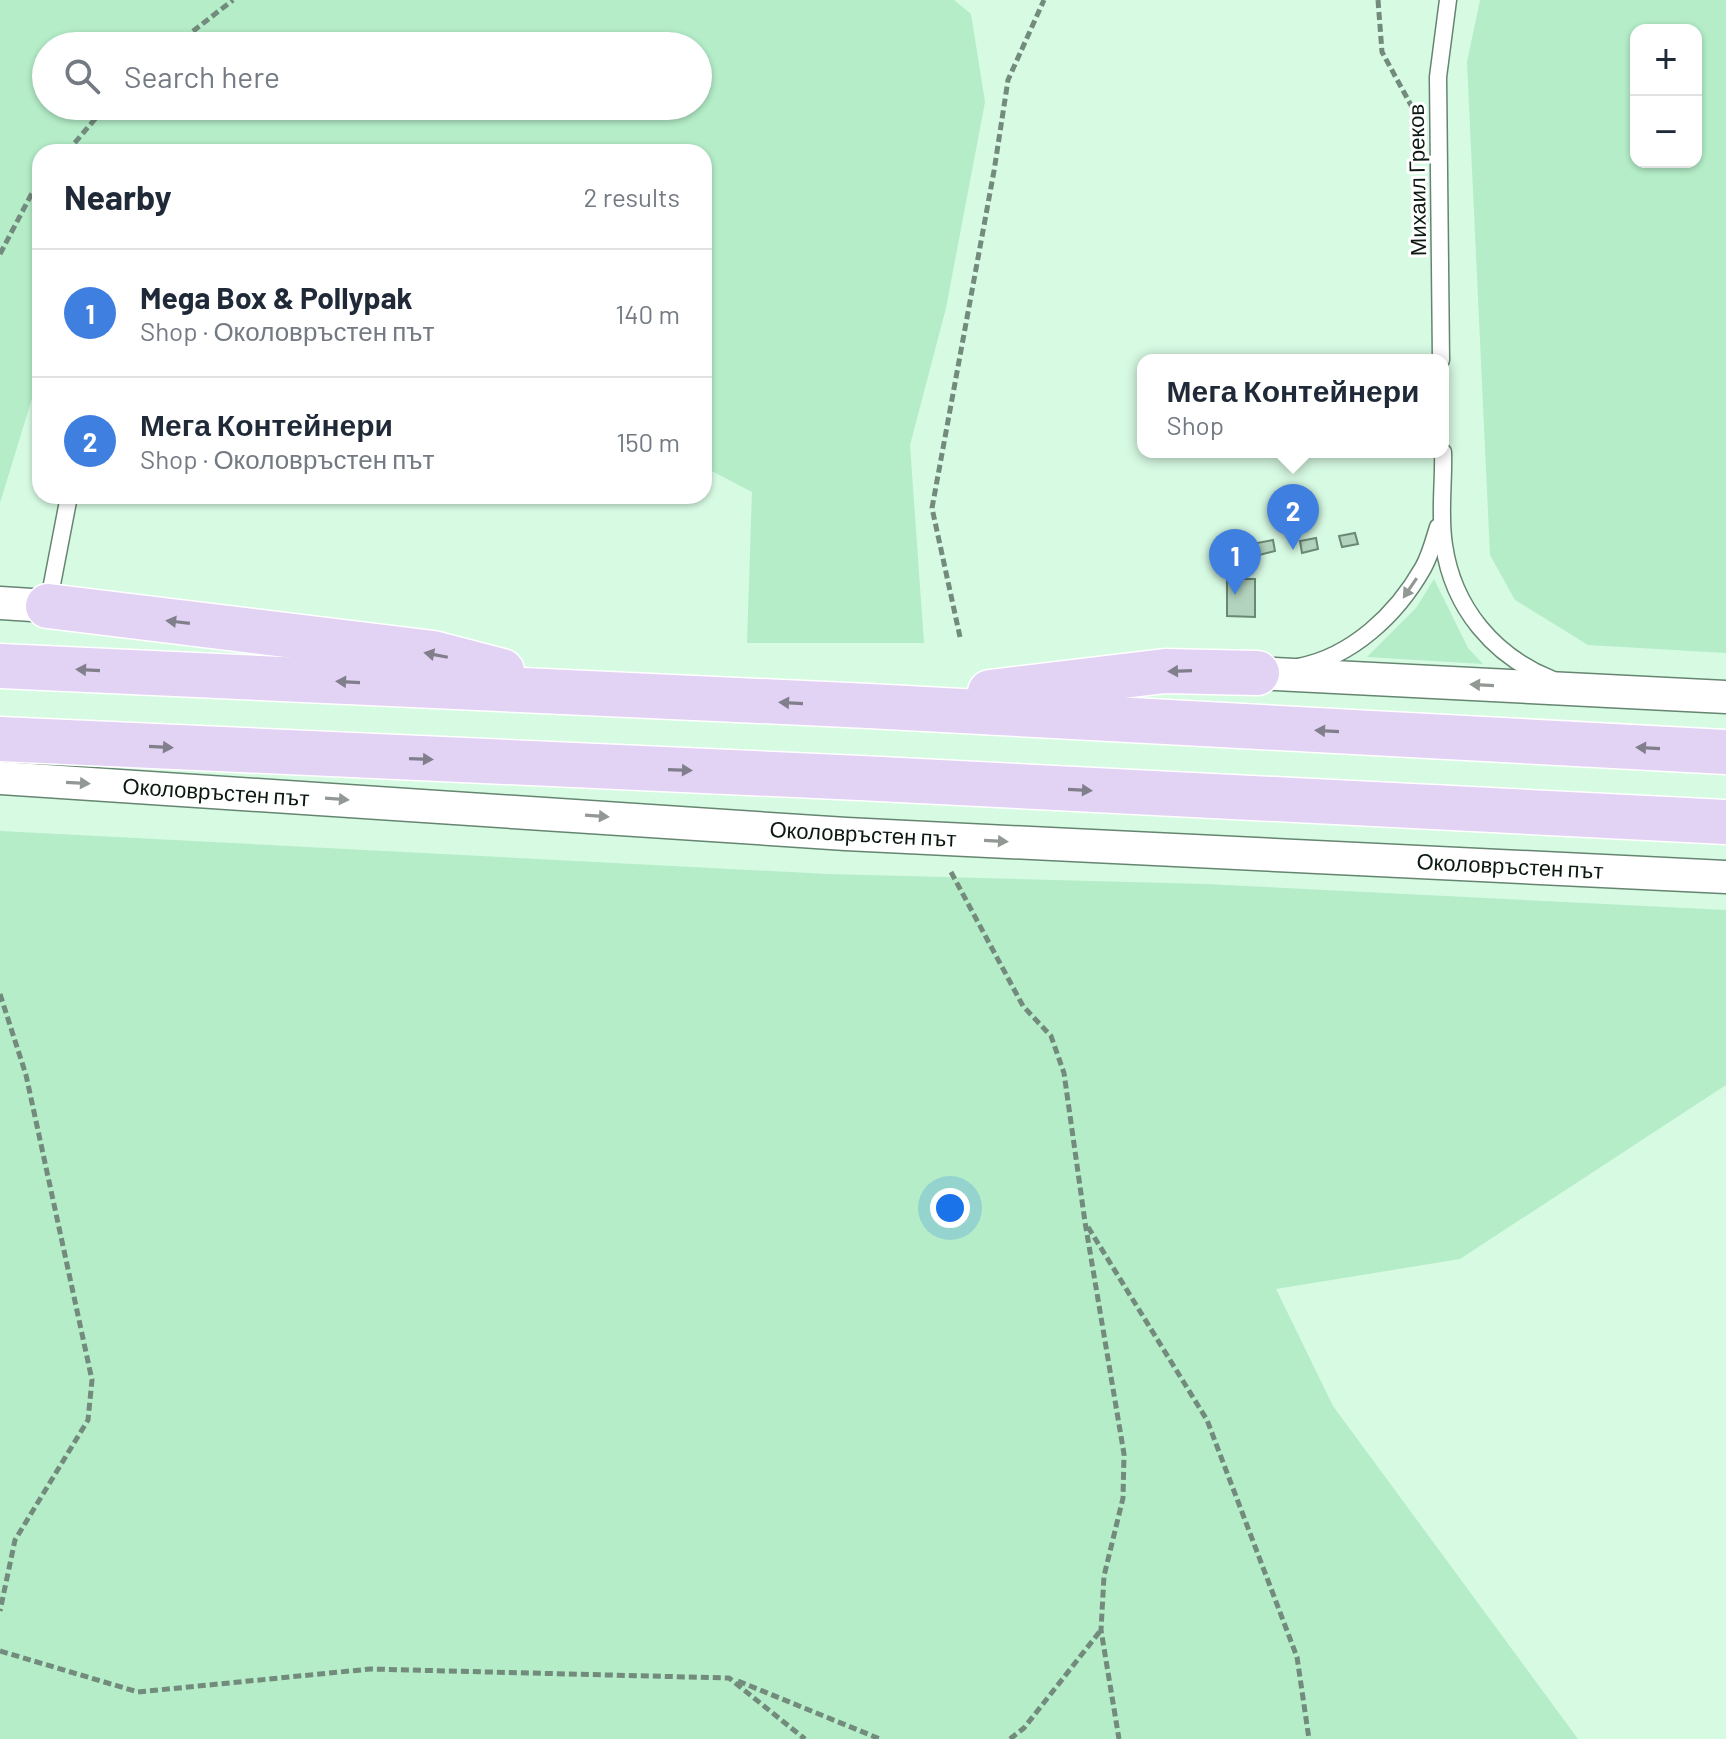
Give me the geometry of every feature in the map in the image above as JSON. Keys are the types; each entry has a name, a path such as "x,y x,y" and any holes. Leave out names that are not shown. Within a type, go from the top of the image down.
{"highway":[{"path":"48,606 433,653 593,694"},
{"path":"0,666 869,706 1726,752"},
{"path":"869,706 1165,671 1257,673"},
{"name":"Околовръстен път","path":"0,739 844,777 1726,822"},
{"path":"0,756 83,743"}],"street":[{"path":"0,603 48,606"},
{"path":"1257,673 1726,697"},
{"name":"Околовръстен път","path":"0,778 846,834 1726,877"}],"lane":[{"name":"Михаил Греков","path":"1441,354 1438,77 1448,0"},
{"path":"1443,458 1444,545 1453,585 1465,609 1498,649 1520,665 1549,679 1588,690"},
{"path":"48,606 67,504"},
{"path":"1257,673 1305,666 1344,649 1370,632 1396,609 1425,566 1442,518"}],"path":[{"path":"192,32 233,0"},
{"path":"960,637 932,508 1008,80 1044,0"},
{"path":"1378,0 1382,52 1439,157"},
{"path":"74,144 94,120"},
{"path":"0,254 32,194"},
{"path":"948,865 1023,1006 1051,1036 1064,1073 1085,1222 1124,1454 1123,1498 1104,1576 1101,1630 1119,1739"},
{"path":"0,994 26,1075 92,1380 88,1420 15,1540 0,1611"},
{"path":"1085,1222 1207,1420 1297,1657 1309,1739"},
{"path":"1010,1739 1024,1728 1101,1630"},
{"path":"0,1651 138,1692 370,1669 729,1678 880,1739"},
{"path":"729,1678 805,1739"}],"green space":[{"path":"0,0 954,0 971,14 985,102 946,308 910,445 924,643 747,643 752,492 712,471 712,144 32,144 32,398 0,503"},
{"path":"1480,0 1726,0 1726,653 1588,645 1515,600 1490,555 1467,62"},
{"path":"1434,579 1468,648 1483,664 1367,657 1416,608"},
{"path":"0,831 828,874 1206,884 1726,910 1726,1085 1460,1259 1276,1289 1333,1406 1578,1739 0,1739"}],"building":[{"path":"1355,533 1358,544 1342,547 1339,536"},
{"path":"1316,538 1318,549 1302,553 1300,541"},
{"path":"1273,540 1275,551 1259,555 1257,543"},
{"path":"1227,579 1255,579 1255,617 1227,616"}],"place":[{"name":"Мега Контейнери","path":"1293,550"},
{"name":"Mega Box & Pollypak","path":"1235,595"}]}
